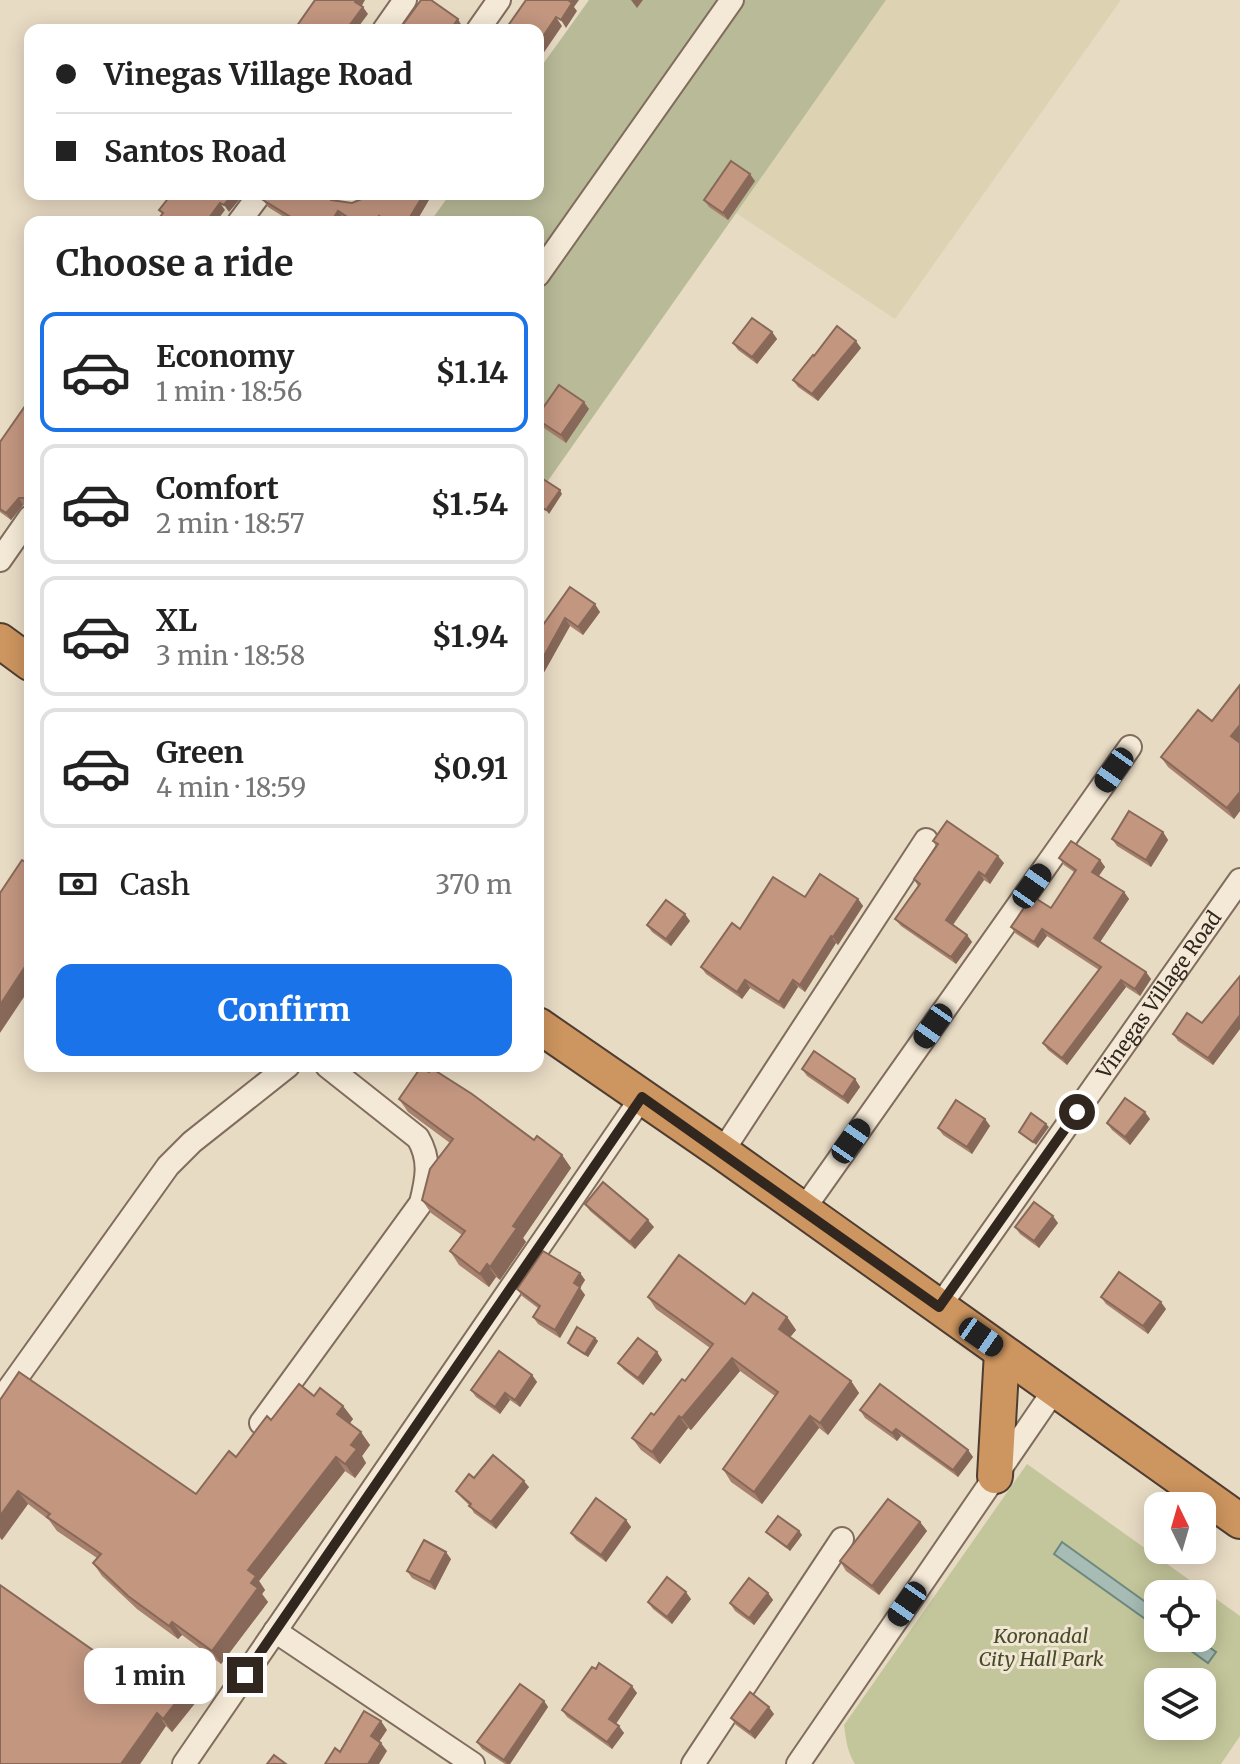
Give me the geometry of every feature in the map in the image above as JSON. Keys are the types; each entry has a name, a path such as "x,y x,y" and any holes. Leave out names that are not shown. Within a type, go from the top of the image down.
{"highway":[{"path":"0,641 24,659"},
{"path":"544,1029 1236,1515"},
{"path":"995,1476 1002,1352"}],"street":[{"path":"388,24 405,0"},
{"path":"482,24 499,0"},
{"path":"544,266 732,0"},
{"path":"0,560 24,526"},
{"path":"803,1210 1130,747"},
{"path":"722,1152 926,840"},
{"name":"Vinegas Village Road","path":"939,1307 1240,880"},
{"path":"0,1401 168,1166 192,1142 280,1072"},
{"path":"261,1423 421,1203 428,1174 425,1151 418,1138 335,1072"},
{"path":"184,1764 642,1097"},
{"path":"804,1762 1055,1389"},
{"path":"693,1764 842,1539"},
{"path":"275,1631 473,1764"}],"shaded area":[{"path":"886,0 1121,0 895,319 736,213"}],"green space":[{"path":"589,0 886,0 544,486 544,216 434,216 446,200 544,200 544,63"},
{"name":"Koronadal City Hall Park","path":"1027,1464 1144,1547 1144,1564 1167,1564 1190,1580 1144,1580 1144,1652 1216,1652 1216,1599 1240,1616 1240,1736 1221,1764 855,1764 844,1725"}],"water":[{"path":"1062,1542 1144,1601 1144,1618 1054,1554"},
{"path":"1193,1652 1216,1652 1208,1663"}],"building":[{"path":"315,0 356,0 363,7 350,24 298,24"},
{"path":"421,0 431,0 458,19 454,24 403,24"},
{"path":"526,0 568,0 572,3 561,20 556,17 544,35 544,24 509,24"},
{"path":"731,161 750,174 723,213 704,200"},
{"path":"167,200 228,200 224,205 220,203 210,216 161,216 163,213 159,210"},
{"path":"263,200 352,203 359,200 420,200 411,216 346,216 338,211 335,216 289,216"},
{"path":"752,318 772,332 752,357 733,343"},
{"path":"837,326 856,341 812,394 793,380"},
{"path":"559,385 584,402 561,435 544,424 544,406"},
{"path":"24,408 24,498 19,498 6,513 0,509 0,442"},
{"path":"544,480 560,490 544,509"},
{"path":"570,587 595,604 578,627 565,618 544,656 544,624"},
{"path":"1240,685 1240,725 1231,736 1240,743 1240,792 1227,808 1161,757 1198,710 1212,721"},
{"path":"1129,811 1163,832 1146,860 1112,839"},
{"path":"947,821 998,856 985,876 979,872 946,920 967,935 951,957 895,919 920,884 914,879 938,844 933,841"},
{"path":"1071,841 1100,860 1092,872 1124,892 1094,938 1146,972 1135,989 1121,980 1062,1058 1043,1043 1101,967 1042,929 1034,942 1011,927 1032,896 1051,908 1076,870 1059,858"},
{"path":"24,861 24,968 0,1005 0,893"},
{"path":"820,874 858,899 800,985 793,980 779,1002 745,980 737,992 701,967 732,923 740,929 773,877 805,897"},
{"path":"666,900 685,914 666,939 647,925"},
{"path":"1240,976 1240,1015 1208,1058 1173,1034 1187,1013 1202,1023"},
{"path":"814,1051 855,1079 843,1097 802,1069"},
{"path":"418,1072 437,1072 534,1140 537,1136 562,1155 513,1226 517,1228 490,1267 487,1264 480,1274 450,1251 465,1231 422,1200 430,1169 453,1139 399,1099"},
{"path":"1125,1098 1145,1112 1125,1137 1107,1123"},
{"path":"956,1100 985,1119 967,1147 938,1128"},
{"path":"1031,1113 1046,1124 1033,1142 1019,1132"},
{"path":"603,1182 648,1220 630,1242 585,1204"},
{"path":"1034,1202 1053,1216 1034,1241 1015,1227"},
{"path":"543,1251 580,1273 574,1283 580,1287 555,1330 533,1317 540,1306 517,1289"},
{"path":"679,1255 745,1304 753,1293 787,1317 779,1329 851,1381 820,1423 810,1416 754,1492 723,1469 778,1392 732,1358 682,1418 679,1416 652,1452 632,1438 682,1379 685,1381 713,1344 648,1297"},
{"path":"1119,1272 1161,1302 1143,1326 1101,1297"},
{"path":"577,1327 595,1338 585,1354 568,1343"},
{"path":"638,1338 657,1352 638,1378 618,1363"},
{"path":"499,1351 532,1375 515,1400 505,1393 495,1407 471,1390"},
{"path":"19,1372 196,1494 229,1451 236,1457 267,1416 271,1420 299,1384 314,1396 320,1388 343,1406 337,1414 361,1432 351,1445 357,1449 345,1464 336,1457 248,1570 256,1576 251,1583 258,1588 212,1651 172,1622 169,1626 128,1596 93,1563 101,1554 47,1517 50,1514 18,1491 0,1516 0,1400"},
{"path":"880,1384 968,1450 953,1470 896,1429 892,1433 860,1410"},
{"path":"493,1455 524,1481 491,1522 469,1506 471,1504 456,1491 469,1474 474,1478"},
{"path":"596,1498 626,1520 601,1555 571,1533"},
{"path":"888,1499 920,1522 872,1586 840,1561"},
{"path":"778,1516 799,1531 787,1547 766,1532"},
{"path":"424,1540 446,1552 430,1582 407,1571"},
{"path":"667,1577 686,1592 667,1617 648,1602"},
{"path":"749,1578 768,1593 749,1618 730,1603"},
{"path":"0,1585 150,1690 164,1671 187,1688 163,1719 157,1713 121,1764 0,1764"},
{"path":"599,1663 632,1686 609,1719 619,1726 607,1742 562,1710 592,1667 596,1669"},
{"path":"520,1684 544,1701 504,1760 477,1742"},
{"path":"750,1692 769,1707 750,1732 731,1718"},
{"path":"364,1711 381,1721 371,1736 381,1743 368,1764 325,1764 335,1748 340,1752"},
{"path":"274,1755 286,1764 267,1764"}],"route":[{"path":"245,1675 642,1097 939,1307 1077,1112"}]}
